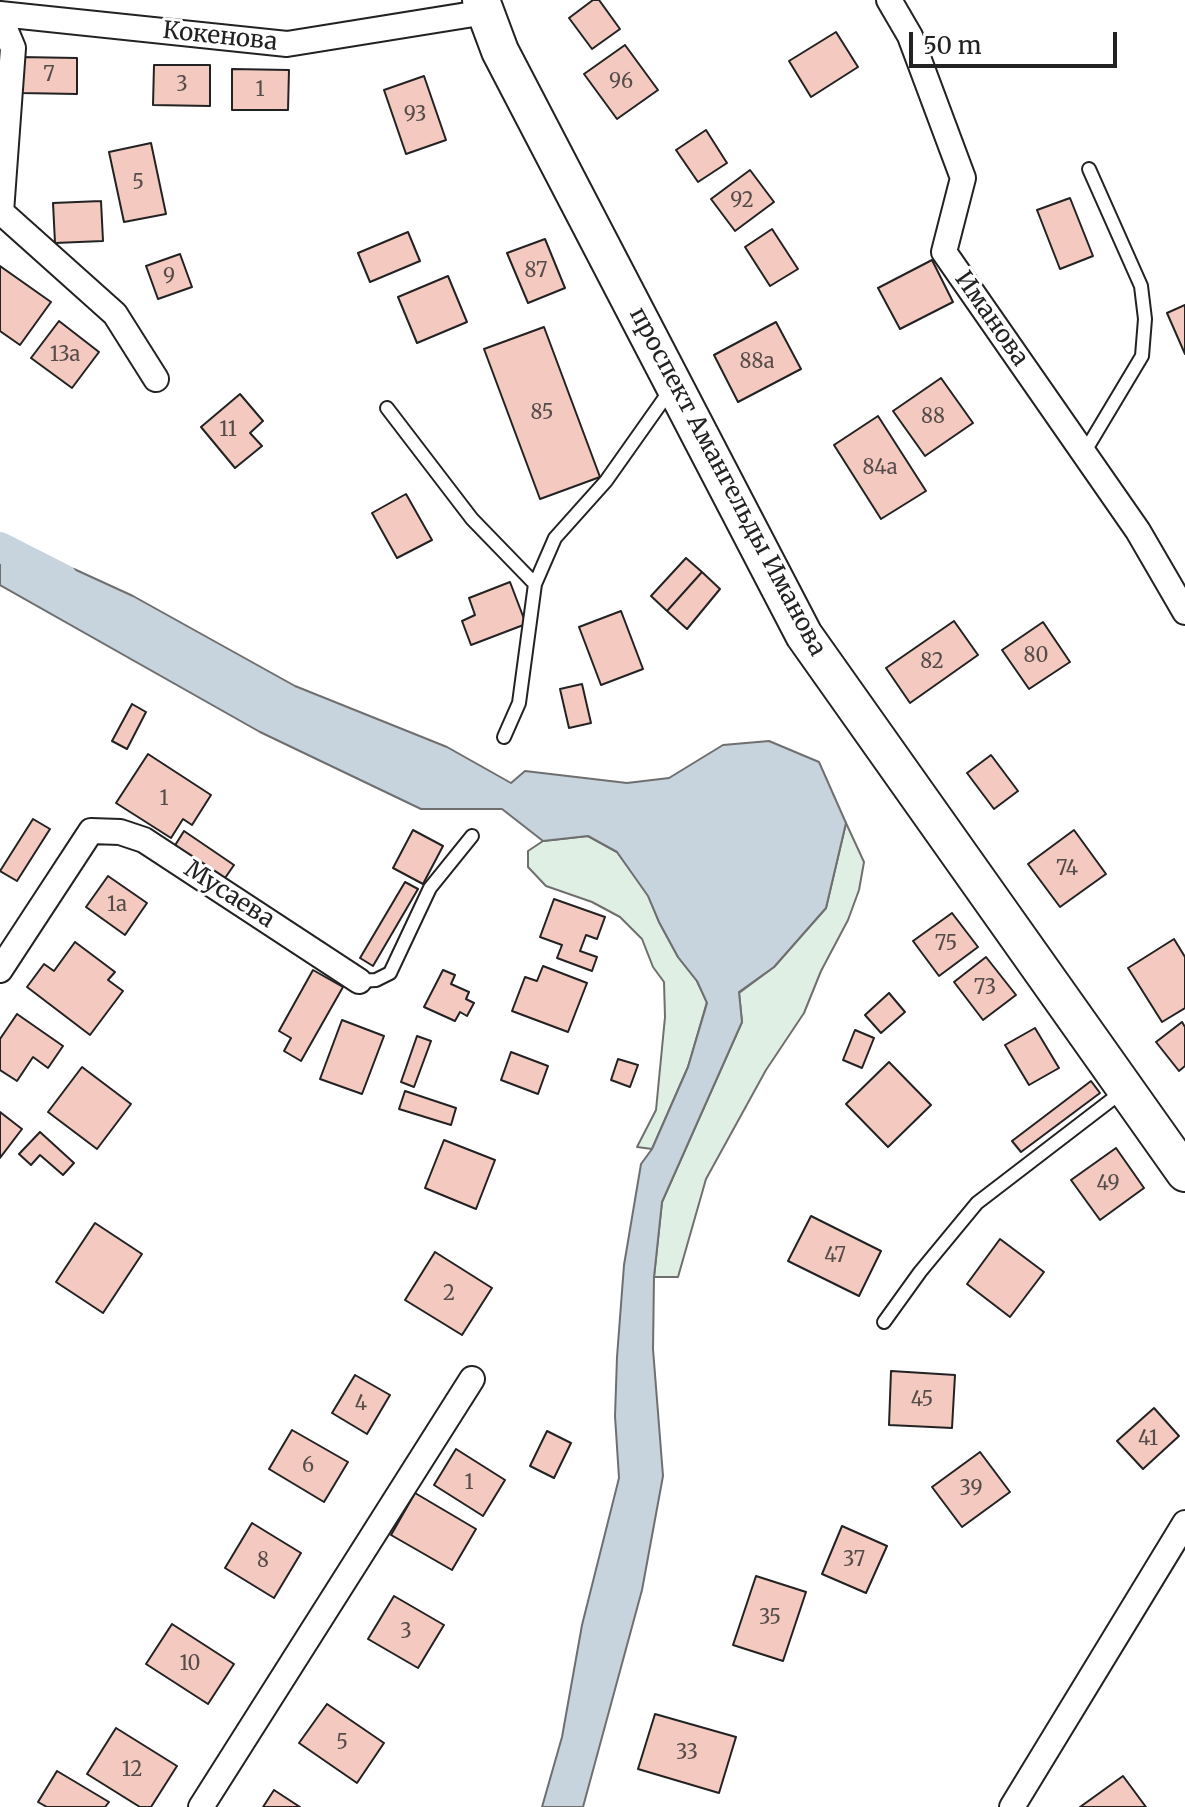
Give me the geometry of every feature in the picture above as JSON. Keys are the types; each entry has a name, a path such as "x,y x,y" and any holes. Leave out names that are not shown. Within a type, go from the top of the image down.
{"main road":[{"name":"проспект Амангельды Иманова","path":"483,6 500,51 804,635 1185,1173"}],"street":[{"name":"Иманова","path":"889,0 910,36 963,178 944,252 1138,531 1185,612"},
{"name":"Кокенова","path":"156,379 115,314 1,212 13,48 0,15 287,44 483,6"},
{"name":"Мусаева","path":"0,970 91,831 120,832 144,840 359,981"},
{"path":"201,1807 472,1379"},
{"path":"1012,1807 1185,1523"}],"lane":[{"path":"1084,453 1142,356 1145,319 1141,286 1089,169"},
{"path":"504,737 519,703 535,584 555,538 606,481 674,385"},
{"path":"387,408 472,519 535,584"},
{"path":"359,981 376,980 390,973 430,888 472,836"},
{"path":"884,1322 920,1272 977,1203 1125,1089"}],"green space":[{"path":"846,823 864,862 859,890 848,920 821,971 804,1013 766,1070 706,1179 678,1277 654,1277 662,1202 742,1022 739,993 774,967 826,908"},
{"path":"588,836 617,852 649,896 678,957 697,981 707,1002 688,1067 652,1149 637,1147 656,1110 665,1017 664,982 653,967 642,939 620,917 592,902 546,886 528,867 528,851 543,841"}],"shaded area":[{"path":"0,553 13,559 74,569 133,596 295,686 447,747 511,783 525,771 627,783 669,778 723,745 769,741 819,762 846,823 826,908 774,967 739,992 742,1022 662,1202 654,1277 653,1349 663,1476 642,1590 583,1807 542,1807 562,1737 582,1625 619,1478 615,1416 617,1357 624,1265 641,1164 652,1149 688,1067 707,1003 697,981 678,957 648,896 617,852 588,836 543,841 502,809 421,809 260,732 0,585"}],"building":[{"path":"593,0 599,0 620,29 592,49 569,18"},
{"path":"836,32 858,67 811,97 789,61"},
{"path":"625,45 658,90 617,119 584,74"},
{"path":"20,57 77,58 77,94 20,93"},
{"path":"154,65 210,65 210,106 153,105"},
{"path":"232,69 289,70 288,110 232,110"},
{"path":"424,76 446,140 406,154 384,90"},
{"path":"706,130 727,163 698,182 676,150"},
{"path":"151,143 166,214 124,222 109,152"},
{"path":"750,170 774,202 735,231 711,199"},
{"path":"1070,198 1093,256 1060,269 1037,210"},
{"path":"101,201 103,241 55,243 53,203"},
{"path":"772,229 798,269 770,286 745,247"},
{"path":"408,232 420,261 370,282 358,253"},
{"path":"545,239 565,288 528,303 507,253"},
{"path":"180,254 192,287 158,299 146,266"},
{"path":"932,260 953,302 900,329 878,288"},
{"path":"0,266 51,302 20,345 0,331"},
{"path":"448,276 467,322 417,343 398,297"},
{"path":"1185,305 1185,354 1167,313"},
{"path":"59,321 99,352 72,388 31,358"},
{"path":"776,322 801,369 738,402 714,355"},
{"path":"544,327 600,477 540,499 484,349"},
{"path":"941,378 973,423 925,456 893,411"},
{"path":"240,394 263,421 250,433 262,446 235,468 201,427"},
{"path":"878,416 926,491 881,519 834,445"},
{"path":"406,494 432,540 397,558 372,513"},
{"path":"686,558 702,572 667,611 651,596"},
{"path":"702,572 720,589 687,629 667,611"},
{"path":"510,582 526,624 471,645 462,621 475,615 469,598"},
{"path":"621,611 643,669 601,685 579,627"},
{"path":"954,621 978,655 910,703 886,668"},
{"path":"1043,622 1070,662 1029,689 1002,650"},
{"path":"582,684 591,723 569,728 560,689"},
{"path":"132,704 146,712 127,749 112,741"},
{"path":"148,754 211,795 192,825 183,819 171,838 116,803"},
{"path":"991,755 1018,791 994,809 967,773"},
{"path":"33,819 50,829 17,881 0,871"},
{"path":"413,830 443,846 423,884 393,868"},
{"path":"1074,830 1106,874 1060,907 1028,864"},
{"path":"184,831 234,865 223,881 174,847"},
{"path":"108,876 147,903 125,935 86,907"},
{"path":"405,882 418,889 373,966 360,958"},
{"path":"554,899 605,917 597,939 586,935 580,951 597,957 592,971 557,958 562,945 540,937"},
{"path":"952,913 978,947 939,976 913,941"},
{"path":"1174,939 1185,957 1185,1008 1162,1022 1128,968"},
{"path":"75,942 115,972 108,980 123,991 90,1035 27,987 44,964 54,971"},
{"path":"986,957 1016,995 983,1020 954,982"},
{"path":"543,966 587,983 568,1032 512,1011 525,977 537,981"},
{"path":"313,970 343,987 301,1061 284,1051 291,1038 279,1031"},
{"path":"443,970 455,975 451,984 469,992 466,999 474,1003 467,1016 460,1012 455,1021 424,1007"},
{"path":"889,993 905,1012 881,1033 865,1015"},
{"path":"17,1014 63,1046 48,1068 33,1057 17,1081 0,1070 0,1039"},
{"path":"342,1020 384,1036 362,1094 320,1079"},
{"path":"1182,1022 1185,1027 1185,1066 1179,1071 1156,1042"},
{"path":"1035,1028 1059,1068 1029,1085 1005,1045"},
{"path":"855,1030 874,1038 862,1068 843,1060"},
{"path":"417,1036 431,1041 414,1087 401,1082"},
{"path":"511,1052 548,1066 538,1094 501,1080"},
{"path":"618,1059 638,1065 630,1087 611,1080"},
{"path":"889,1062 931,1105 888,1147 846,1104"},
{"path":"82,1067 131,1104 97,1149 48,1112"},
{"path":"1091,1081 1100,1093 1021,1152 1012,1141"},
{"path":"405,1091 456,1108 451,1125 399,1109"},
{"path":"0,1112 22,1129 0,1158"},
{"path":"40,1132 74,1163 63,1175 40,1155 31,1165 19,1154"},
{"path":"444,1140 495,1160 476,1209 425,1188"},
{"path":"1116,1148 1144,1188 1100,1220 1071,1180"},
{"path":"811,1216 881,1251 859,1296 788,1261"},
{"path":"95,1223 142,1254 103,1313 56,1282"},
{"path":"1000,1239 1044,1272 1010,1317 967,1284"},
{"path":"435,1252 492,1288 462,1335 405,1300"},
{"path":"891,1371 955,1375 952,1428 889,1425"},
{"path":"355,1375 390,1395 367,1434 332,1413"},
{"path":"1154,1408 1179,1436 1143,1469 1117,1441"},
{"path":"292,1430 348,1462 324,1502 269,1469"},
{"path":"547,1431 571,1443 554,1478 530,1466"},
{"path":"456,1449 505,1480 483,1516 434,1485"},
{"path":"980,1452 1010,1492 962,1527 932,1487"},
{"path":"415,1493 476,1529 452,1570 391,1535"},
{"path":"252,1523 301,1553 274,1598 225,1568"},
{"path":"842,1526 887,1546 866,1593 822,1574"},
{"path":"756,1576 806,1592 783,1661 733,1645"},
{"path":"394,1596 444,1625 418,1668 368,1639"},
{"path":"172,1624 234,1664 208,1704 146,1664"},
{"path":"327,1704 384,1743 357,1783 299,1743"},
{"path":"655,1714 736,1737 719,1793 638,1769"},
{"path":"116,1728 177,1766 151,1807 140,1807 87,1774"},
{"path":"57,1771 109,1802 105,1807 47,1807 38,1802"},
{"path":"1123,1776 1146,1807 1080,1807"},
{"path":"274,1790 300,1807 263,1807"}],"waterway":[{"path":"0,547 63,579"}]}
